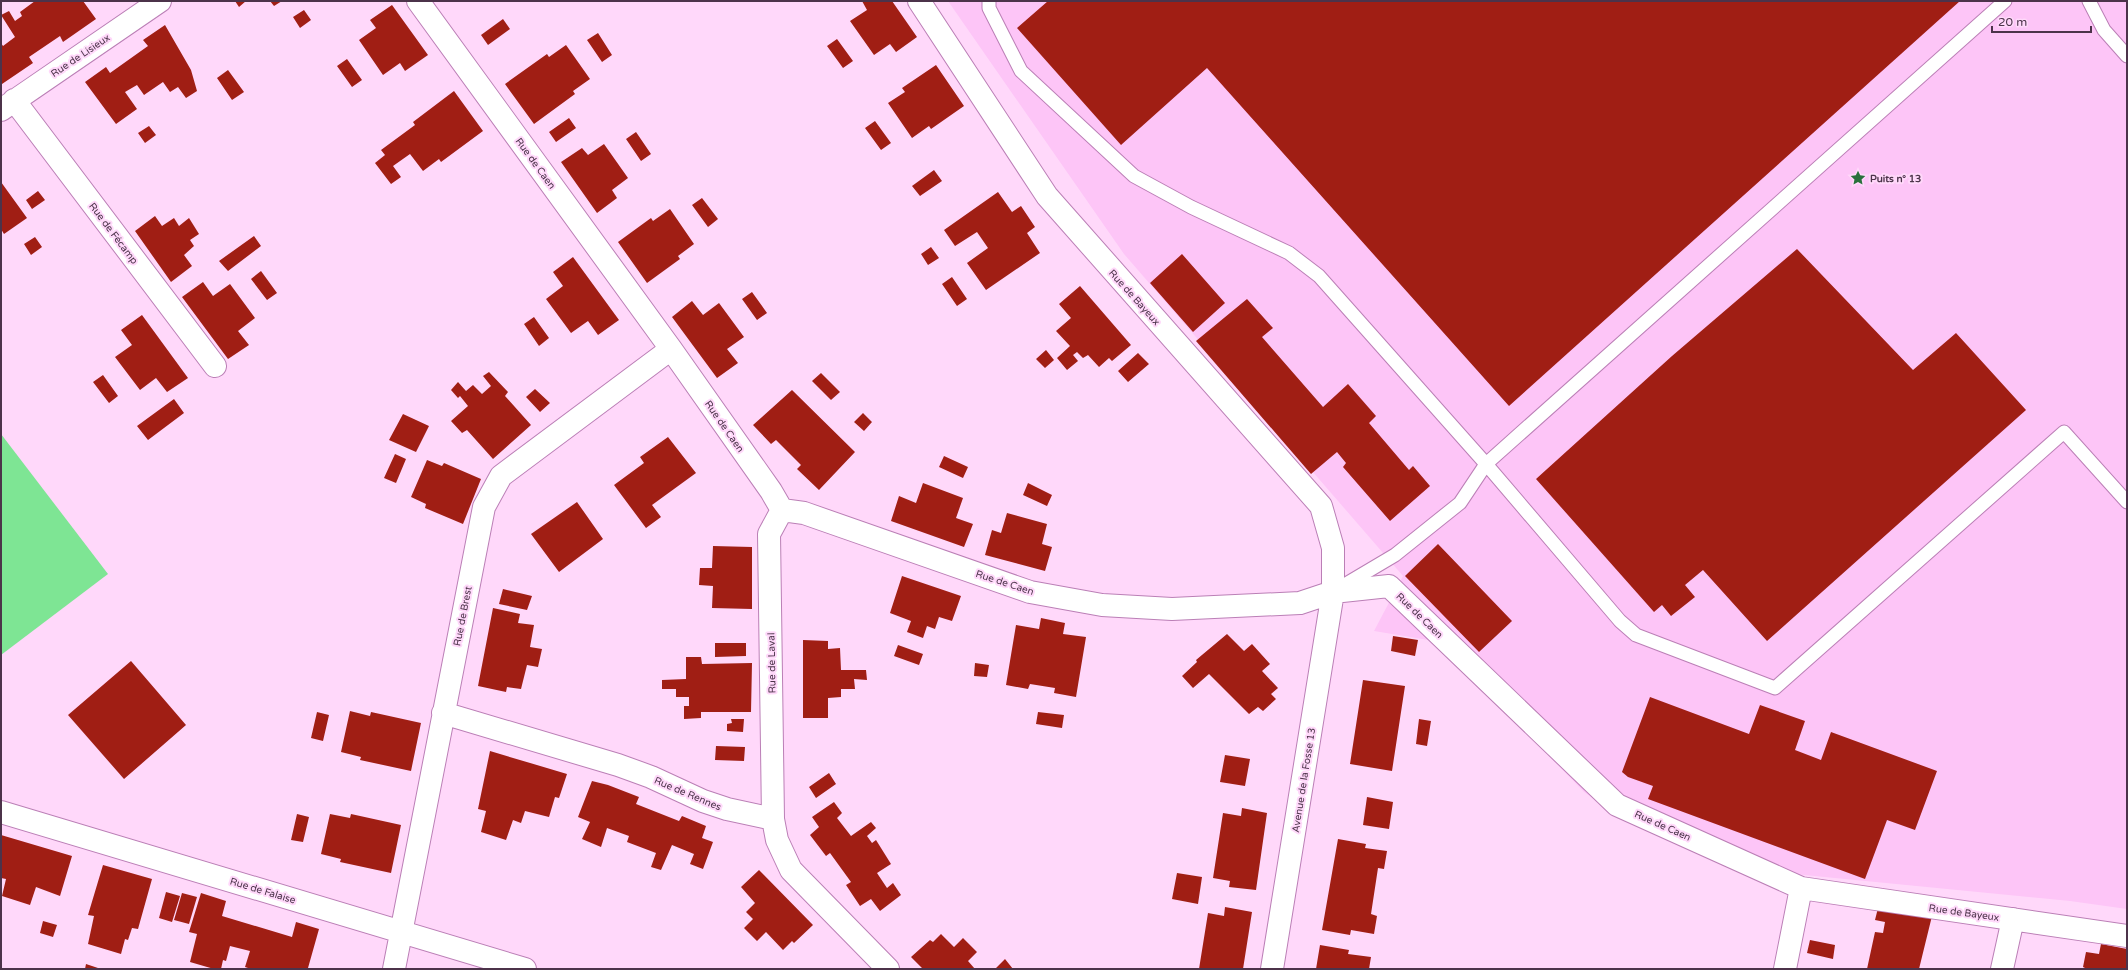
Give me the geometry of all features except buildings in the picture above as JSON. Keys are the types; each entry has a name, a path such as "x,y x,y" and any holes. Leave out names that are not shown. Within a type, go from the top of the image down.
{"street":[{"name":"Rue de Lisieux","path":"8,105 160,1"},
{"name":"Rue de Caen","path":"418,1 671,349 771,491 782,510 804,513 1030,592 1102,605 1172,608 1300,603 1333,592 1389,586 1617,805 1801,888"},
{"name":"Rue de Bayeux","path":"918,1 1047,196 1321,506 1334,548 1333,592"},
{"name":"Rue de Fécamp","path":"8,105 214,366"},
{"name":"Rue de Brest","path":"394,969 484,507 501,476 671,349"},
{"name":"Rue de Laval","path":"773,820 769,534 782,510"},
{"name":"Avenue de la Fosse 13","path":"1272,969 1333,592"},
{"name":"Rue de Rennes","path":"443,713 618,765 651,777 703,801 727,809 773,820"},
{"name":"Rue de Falaise","path":"1,812 525,969"},
{"path":"773,820 777,840 791,870 888,969"},
{"name":"Rue de Bayeux","path":"1801,888 2013,918 2127,936"},
{"path":"1785,969 1801,888"},
{"path":"2002,969 2013,918"}],"lane":[{"path":"988,1 988,8 1021,71 1134,176 1191,207 1289,253 1319,276 1486,464 1620,621 1636,635 1775,688 2064,432 2127,502"},
{"path":"1333,592 1395,555 1460,503 1486,464 2005,1"},
{"path":"2089,1 2104,30 2127,56"}],"shaded area":[{"path":"948,1 2127,1 2127,909 2070,901 1794,874 1619,816 1584,792 1440,642 1374,631 1403,576 1124,254"}],"green space":[{"path":"1,434 108,574 1,655"}],"place":[{"name":"Puits n° 13","path":"1858,178"}]}
